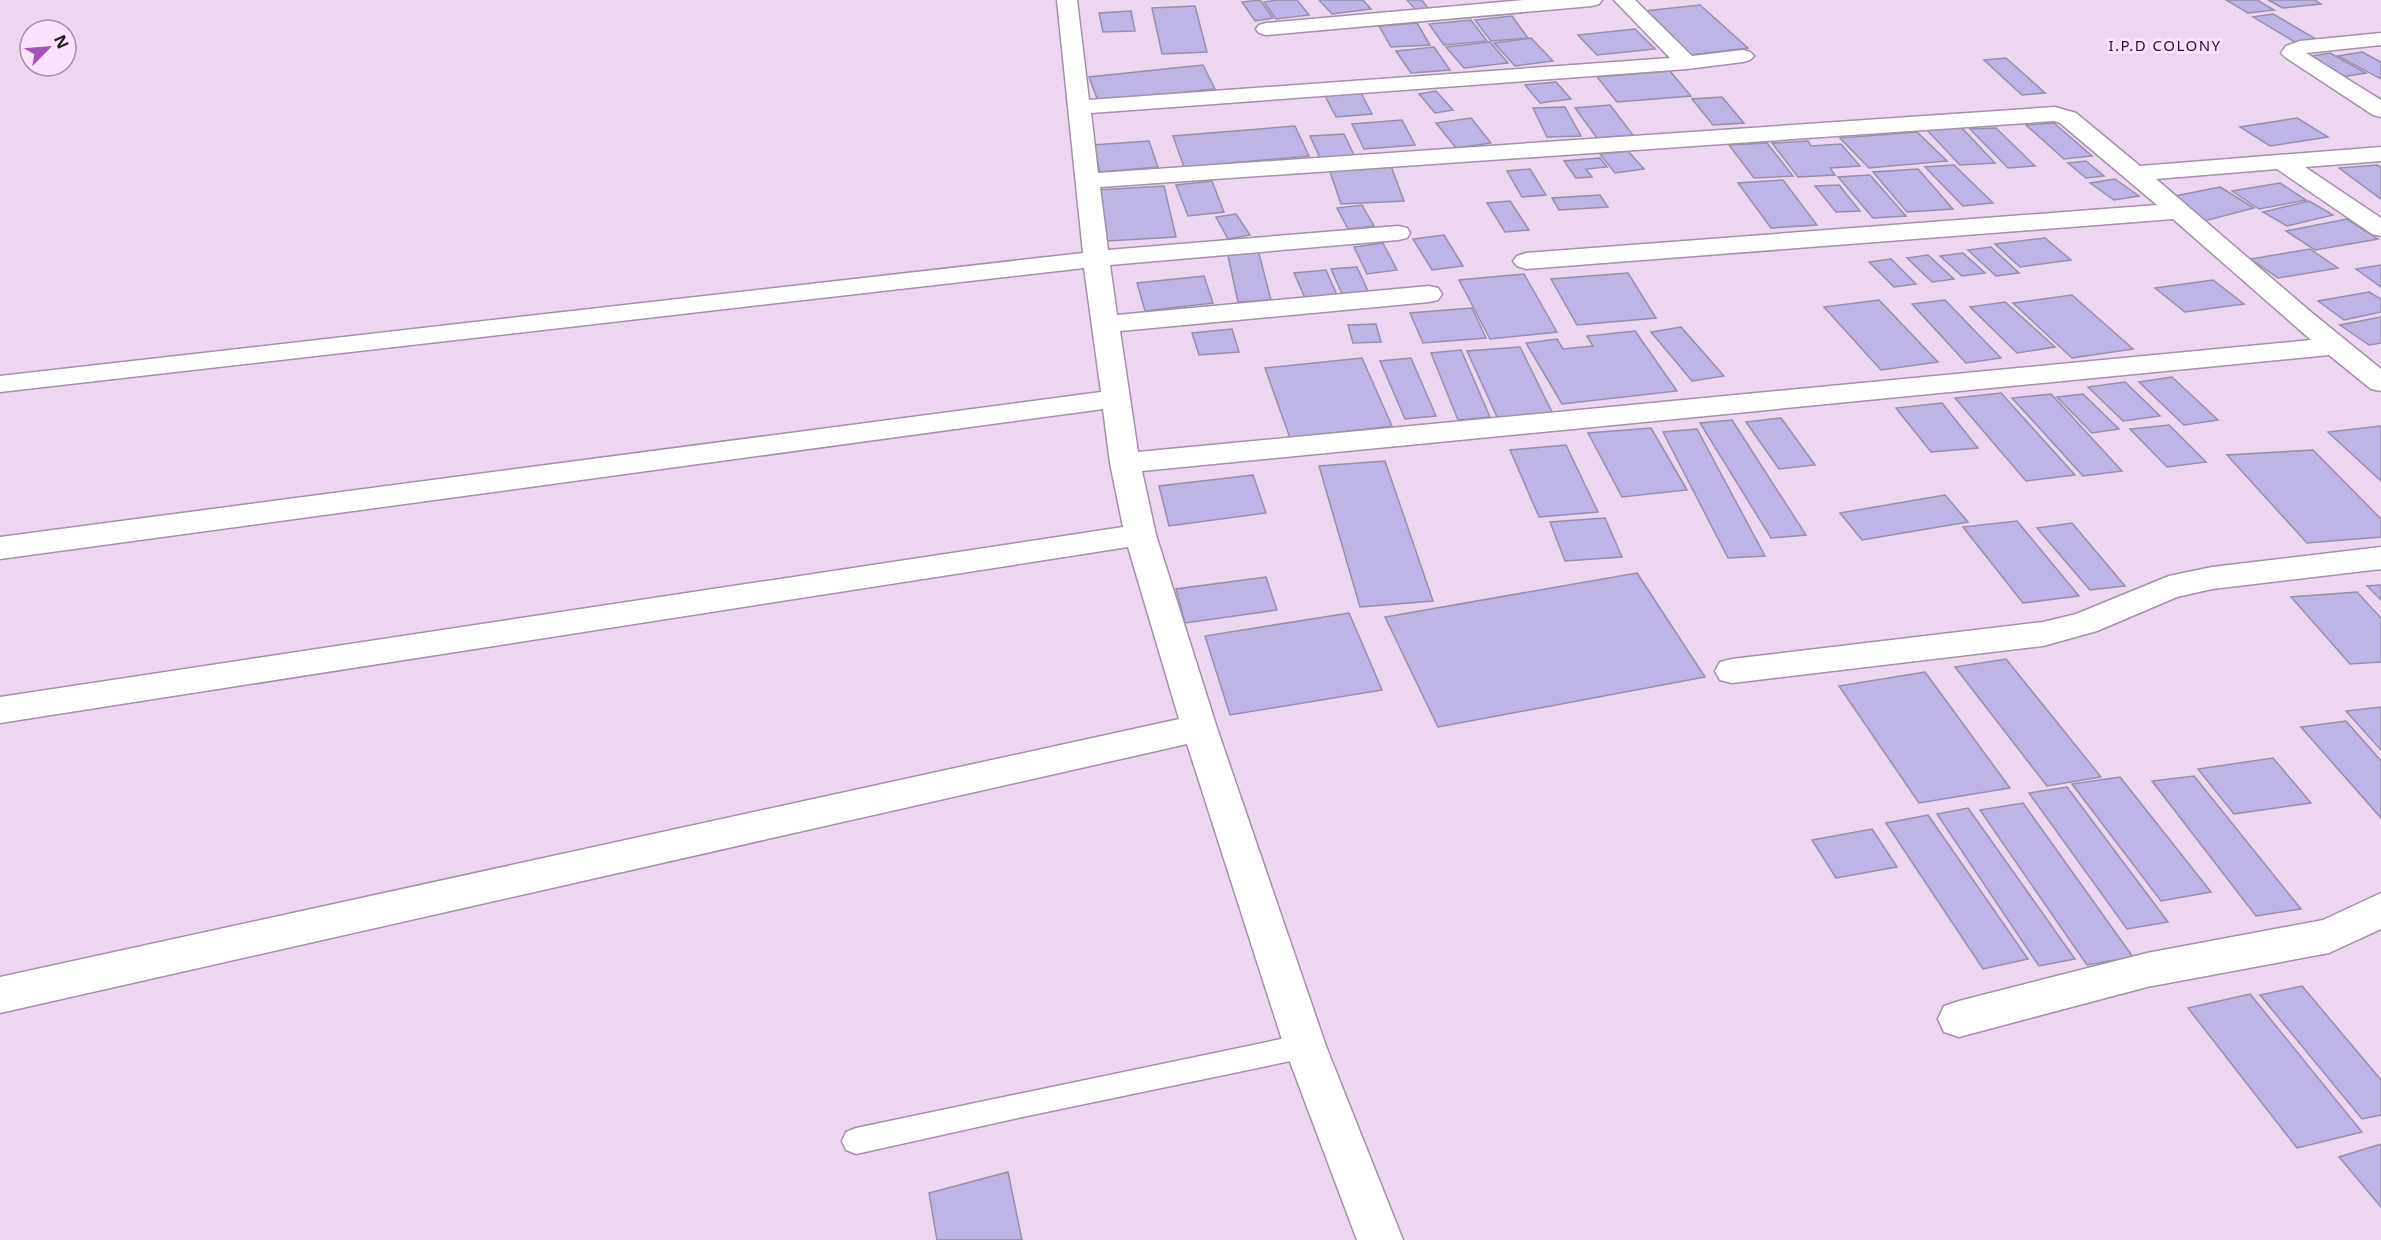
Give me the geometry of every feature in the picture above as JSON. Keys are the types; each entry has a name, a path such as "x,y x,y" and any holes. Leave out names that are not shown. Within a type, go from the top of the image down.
{"street":[{"path":"1067,0 1096,259 1125,463 1140,535 1199,728 1305,1046 1380,1240"},
{"path":"1266,29 1592,0"},
{"path":"1624,0 1687,63"},
{"path":"2381,39 2300,47 2292,53 2381,110"},
{"path":"1078,107 1687,63 1743,56"},
{"path":"1086,181 2055,114 2068,118 2137,173 2177,211 2334,346 2381,383"},
{"path":"2137,173 2381,154"},
{"path":"2282,162 2381,229"},
{"path":"1526,261 2177,211"},
{"path":"0,384 1096,259 1398,233"},
{"path":"1105,324 1429,294"},
{"path":"1125,463 2334,346"},
{"path":"0,548 1116,399"},
{"path":"0,710 1140,535"},
{"path":"1732,671 2043,634 2085,623 2169,587 2212,578 2381,558"},
{"path":"0,995 1199,728"},
{"path":"1959,1019 2147,970 2329,936 2381,909"}],"lane":[{"path":"856,1141 1305,1046"}],"building":[{"path":"1260,0 1273,18 1255,21 1242,2"},
{"path":"1297,0 1309,15 1276,19 1264,2"},
{"path":"1319,0 1363,0 1371,9 1332,14"},
{"path":"1407,0 1422,0 1428,8 1415,9"},
{"path":"2226,0 2257,0 2274,10 2248,13"},
{"path":"2268,0 2315,0 2321,4 2283,8"},
{"path":"1700,5 1748,48 1690,55 1644,11"},
{"path":"1195,6 1207,52 1162,54 1152,8"},
{"path":"1131,11 1135,31 1103,32 1099,13"},
{"path":"2273,14 2316,39 2295,42 2253,17"},
{"path":"1512,16 1528,38 1491,41 1475,20"},
{"path":"1471,20 1487,41 1444,45 1429,24"},
{"path":"1417,23 1430,45 1391,47 1379,26"},
{"path":"1635,29 1655,49 1597,55 1578,35"},
{"path":"1531,38 1553,61 1515,66 1494,43"},
{"path":"1490,42 1508,63 1464,68 1446,47"},
{"path":"1434,47 1450,70 1411,73 1396,51"},
{"path":"2362,52 2381,62 2381,79 2338,56"},
{"path":"2330,53 2366,73 2342,77 2306,57"},
{"path":"2006,58 2045,93 2022,95 1984,60"},
{"path":"1203,65 1215,89 1098,101 1089,77"},
{"path":"1670,71 1691,96 1617,102 1597,77"},
{"path":"1556,82 1571,99 1540,103 1525,85"},
{"path":"1436,91 1453,110 1435,113 1419,94"},
{"path":"1361,93 1372,114 1336,117 1325,96"},
{"path":"1722,97 1744,123 1713,125 1692,99"},
{"path":"1610,105 1633,135 1597,138 1575,108"},
{"path":"1565,107 1581,136 1547,137 1533,108"},
{"path":"1471,118 1491,143 1456,148 1436,123"},
{"path":"2297,118 2328,137 2270,146 2240,127"},
{"path":"1402,120 1415,145 1364,149 1352,124"},
{"path":"2054,123 2092,156 2064,159 2026,125"},
{"path":"1295,126 1309,156 1184,167 1173,136"},
{"path":"1961,127 1995,163 1960,165 1926,129"},
{"path":"1996,128 2035,166 2008,168 1970,129"},
{"path":"1917,132 1947,161 1869,168 1840,138"},
{"path":"1344,134 1355,157 1321,160 1310,136"},
{"path":"1149,141 1158,167 1100,172 1093,145"},
{"path":"1808,141 1811,146 1841,144 1860,166 1830,168 1835,175 1798,177 1772,143"},
{"path":"1767,143 1793,176 1754,178 1729,145"},
{"path":"1628,151 1644,169 1615,173 1600,154"},
{"path":"1600,158 1607,167 1586,169 1592,177 1576,178 1564,161"},
{"path":"2086,161 2104,176 2086,178 2068,163"},
{"path":"1954,165 1993,203 1963,206 1925,167"},
{"path":"2377,165 2381,167 2381,199 2339,168"},
{"path":"1391,166 1404,201 1341,204 1329,169"},
{"path":"1530,169 1546,195 1522,197 1507,171"},
{"path":"1918,169 1953,209 1907,212 1873,172"},
{"path":"1870,175 1906,216 1873,218 1838,177"},
{"path":"2115,179 2139,196 2114,200 2090,183"},
{"path":"1783,180 1817,225 1771,228 1738,183"},
{"path":"1212,181 1224,212 1188,216 1176,185"},
{"path":"2280,183 2306,200 2259,209 2232,191"},
{"path":"1839,185 1860,211 1836,212 1815,186"},
{"path":"1164,186 1176,237 1107,241 1097,190"},
{"path":"2220,187 2254,208 2204,221 2175,196"},
{"path":"1600,195 1608,207 1559,210 1552,198"},
{"path":"1510,201 1529,230 1505,232 1487,203"},
{"path":"2309,201 2333,215 2287,226 2263,212"},
{"path":"1362,205 1374,226 1348,229 1337,208"},
{"path":"1236,214 1250,235 1228,239 1216,217"},
{"path":"2347,219 2378,239 2315,250 2286,231"},
{"path":"1444,235 1463,266 1432,270 1413,239"},
{"path":"2045,238 2071,260 2020,267 1995,244"},
{"path":"1383,243 1397,270 1367,274 1354,247"},
{"path":"1991,247 2019,273 1996,276 1968,250"},
{"path":"2310,249 2338,268 2278,278 2251,259"},
{"path":"1258,250 1271,300 1238,302 1227,251"},
{"path":"1963,253 1985,273 1962,276 1940,256"},
{"path":"1928,255 1954,279 1932,282 1907,258"},
{"path":"1891,259 1916,284 1894,287 1869,262"},
{"path":"2381,265 2381,287 2356,269"},
{"path":"1357,267 1369,293 1343,296 1331,269"},
{"path":"1326,270 1337,295 1305,298 1294,273"},
{"path":"1628,273 1656,318 1577,325 1551,279"},
{"path":"1524,274 1557,332 1490,339 1459,280"},
{"path":"1204,276 1213,303 1145,311 1137,283"},
{"path":"2213,280 2244,304 2185,312 2155,288"},
{"path":"2369,292 2381,299 2381,312 2344,320 2318,301"},
{"path":"2072,295 2133,349 2072,358 2013,303"},
{"path":"1879,300 1938,362 1881,370 1824,307"},
{"path":"1945,300 2001,358 1966,363 1912,304"},
{"path":"2005,302 2055,347 2017,353 1970,307"},
{"path":"1472,308 1486,338 1423,343 1410,313"},
{"path":"2381,317 2381,343 2369,345 2340,325"},
{"path":"1376,324 1381,342 1353,343 1348,325"},
{"path":"1681,327 1724,376 1692,381 1651,332"},
{"path":"1232,329 1239,352 1199,355 1192,333"},
{"path":"1635,331 1677,391 1562,404 1526,343 1557,339 1563,349 1593,346 1587,336"},
{"path":"1520,347 1553,414 1498,419 1467,351"},
{"path":"1461,350 1490,417 1458,420 1431,353"},
{"path":"1362,358 1392,426 1290,438 1265,368"},
{"path":"1411,358 1436,416 1405,419 1380,361"},
{"path":"2172,377 2218,420 2184,425 2139,382"},
{"path":"2125,382 2160,416 2123,421 2088,387"},
{"path":"2001,393 2075,475 2026,481 1955,398"},
{"path":"2051,394 2122,471 2083,476 2012,398"},
{"path":"2083,394 2119,429 2092,433 2057,397"},
{"path":"1942,403 1978,448 1931,452 1896,408"},
{"path":"1781,418 1815,465 1779,469 1746,422"},
{"path":"1732,420 1806,535 1771,538 1700,423"},
{"path":"2169,425 2206,462 2167,467 2130,429"},
{"path":"2381,426 2381,481 2328,432"},
{"path":"1651,428 1687,490 1622,497 1588,433"},
{"path":"1697,429 1765,556 1728,558 1663,432"},
{"path":"1566,445 1598,512 1539,517 1510,450"},
{"path":"2313,450 2381,519 2381,537 2307,543 2227,455"},
{"path":"1385,461 1433,601 1360,607 1319,466"},
{"path":"1253,475 1266,513 1169,526 1159,486"},
{"path":"1945,495 1968,522 1862,540 1840,513"},
{"path":"1605,518 1622,557 1565,561 1550,522"},
{"path":"2017,521 2079,596 2023,603 1963,527"},
{"path":"2072,523 2125,586 2090,590 2037,528"},
{"path":"1637,573 1705,677 1438,727 1385,617"},
{"path":"1266,577 1277,610 1185,623 1176,589"},
{"path":"2381,585 2381,600 2367,586"},
{"path":"2357,592 2381,618 2381,662 2350,664 2291,597"},
{"path":"1349,613 1382,690 1230,715 1205,636"},
{"path":"2006,659 2101,777 2047,786 1955,667"},
{"path":"1925,672 2010,788 1919,803 1839,686"},
{"path":"2381,707 2381,750 2346,711"},
{"path":"2346,721 2381,761 2381,818 2301,727"},
{"path":"2273,758 2311,803 2234,814 2198,769"},
{"path":"2194,776 2301,909 2256,916 2152,781"},
{"path":"2120,777 2211,892 2161,901 2072,784"},
{"path":"2067,787 2168,922 2127,929 2029,793"},
{"path":"2023,803 2133,957 2087,965 1980,810"},
{"path":"1968,808 2075,959 2039,966 1937,814"},
{"path":"1928,815 2028,959 1983,969 1886,823"},
{"path":"1872,829 1897,867 1836,878 1812,840"},
{"path":"2302,986 2381,1080 2381,1115 2362,1119 2260,995"},
{"path":"2250,994 2362,1132 2297,1148 2188,1008"},
{"path":"2381,1144 2381,1207 2339,1157"},
{"path":"1008,1172 1022,1240 937,1240 929,1193"}],"district":[{"name":"I.P.D COLONY","path":"2165,46"}]}
